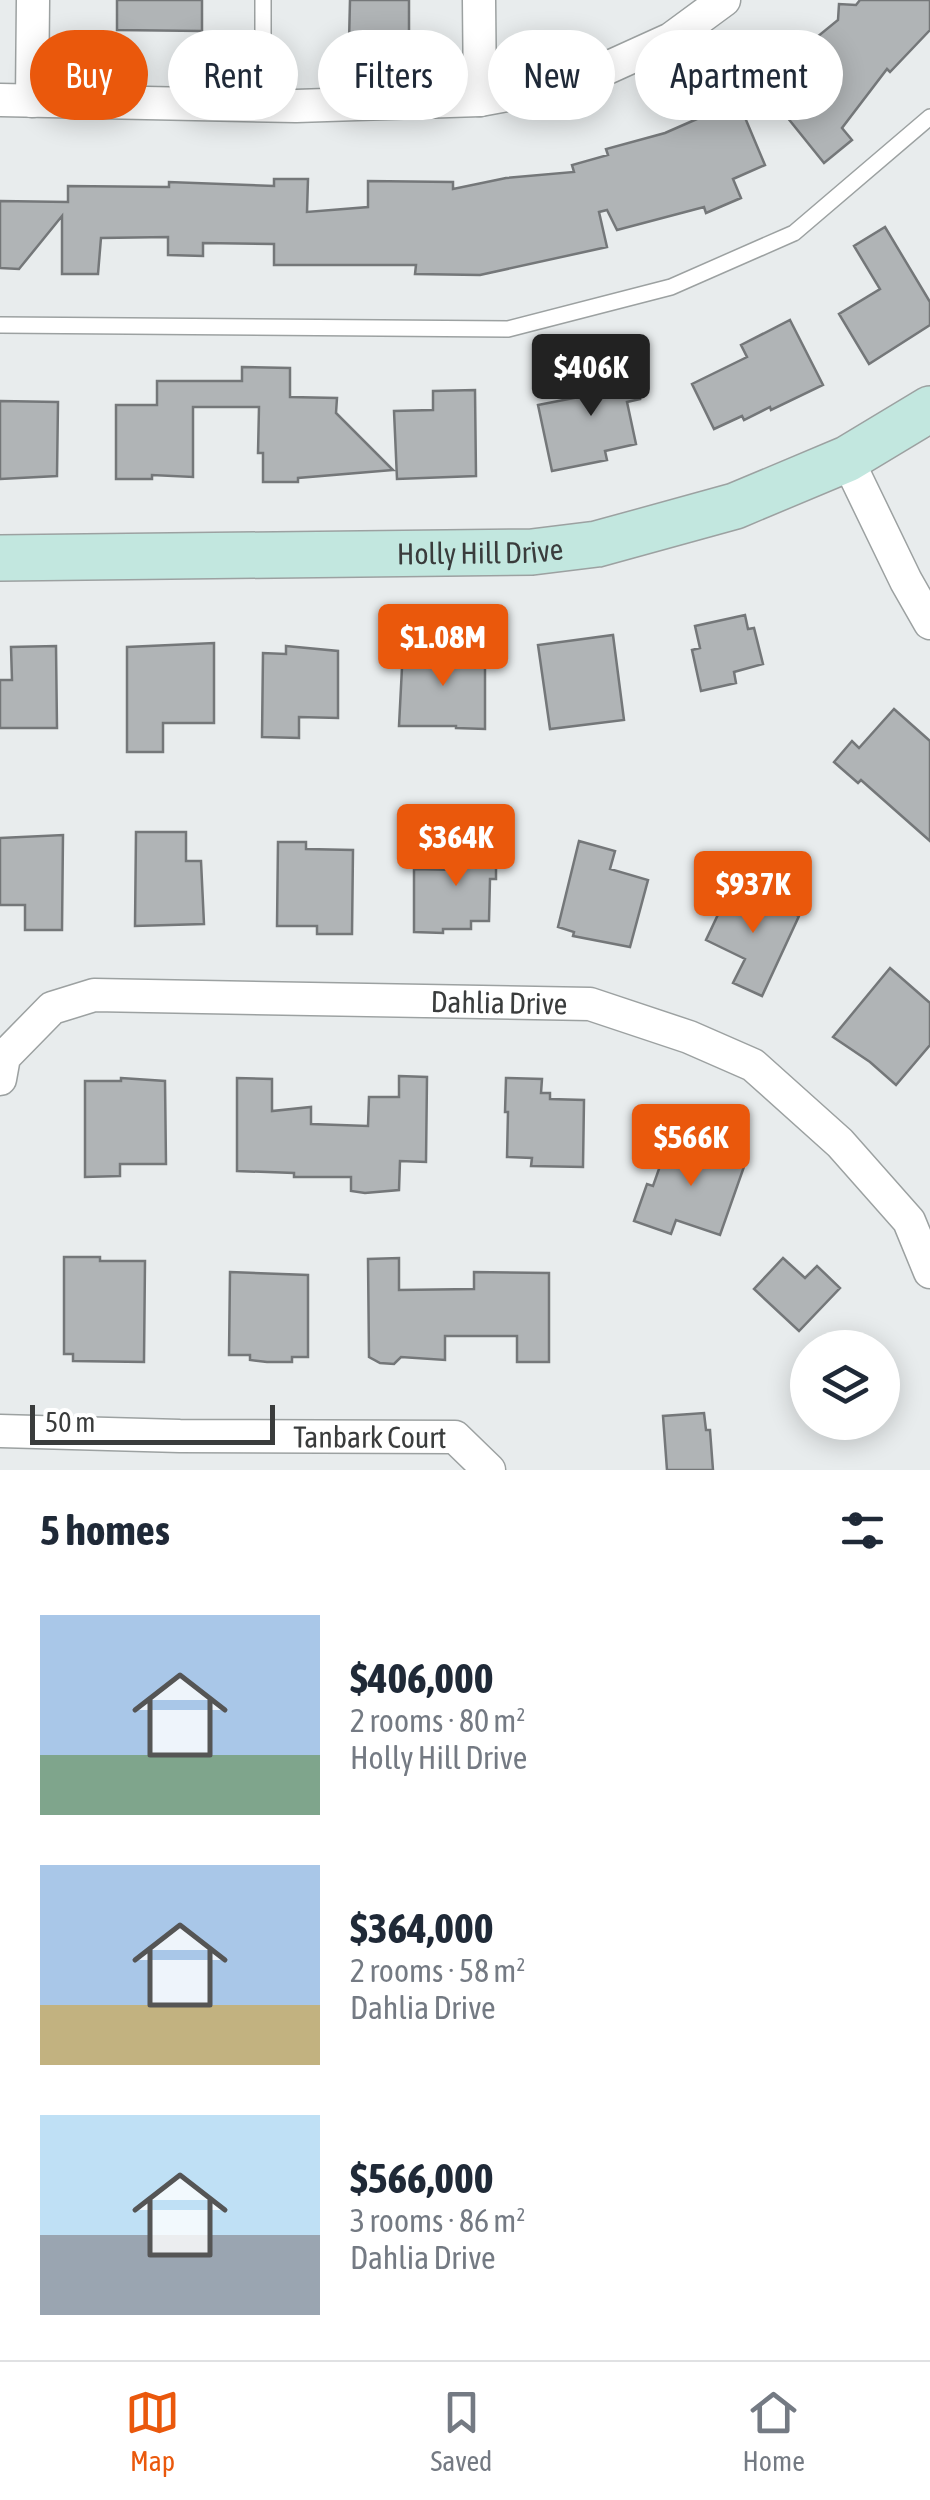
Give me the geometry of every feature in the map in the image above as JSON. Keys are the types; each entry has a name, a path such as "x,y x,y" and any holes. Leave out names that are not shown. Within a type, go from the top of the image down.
{"street":[{"path":"33,0 16,101 168,103"},
{"path":"480,0 480,100"},
{"path":"298,104 480,100 545,88 608,68 670,40 724,0"},
{"name":"Holly Hill Drive","path":"0,558 532,552 597,544 735,506 847,459 930,409"},
{"path":"847,459 930,623"},
{"name":"Dahlia Drive","path":"0,1078 4,1057 52,1008 94,995 590,1004 688,1036 753,1065 840,1143 909,1221 930,1272"},
{"name":"Tanbark Court","path":"0,1431 455,1438 489,1470"}],"lane":[{"path":"263,0 263,30"},
{"path":"0,325 508,328 671,287 794,233 930,117"}],"building":[{"path":"117,0 202,0 202,30 117,30"},
{"path":"350,0 409,0 409,30 349,30"},
{"path":"860,0 930,0 930,30 890,72 887,69 842,128 852,140 824,163 789,120 843,120 843,30 826,30 838,20 839,4 856,5"},
{"path":"695,120 746,120 765,165 733,179 741,198 706,213 704,207 617,230 607,210 599,212 607,247 480,275 415,274 416,265 274,265 274,244 203,243 203,256 168,255 168,237 101,238 98,274 62,274 62,216 19,269 0,268 0,201 68,202 68,186 169,187 169,182 274,186 274,179 308,179 307,212 368,207 368,181 453,182 453,189 506,178 574,172 572,165 608,155 606,149 665,133"},
{"path":"885,227 930,302 930,325 869,364 839,314 880,289 854,246"},
{"path":"790,320 823,385 771,410 770,407 744,420 742,416 714,429 692,384 747,357 741,345"},
{"path":"632,363 640,399 627,402 636,444 605,451 607,460 552,471 538,405 589,395 584,373"},
{"path":"242,367 290,368 290,397 337,398 336,413 393,470 298,478 298,482 263,482 263,453 258,453 259,407 193,407 193,477 152,475 152,479 116,479 116,405 157,405 157,381 242,381"},
{"path":"475,390 476,476 397,479 394,411 433,410 433,391"},
{"path":"0,401 58,402 57,476 0,479"},
{"path":"745,615 748,629 754,628 763,664 734,672 736,683 701,691 692,650 700,648 695,626"},
{"path":"613,635 624,720 550,729 538,645"},
{"path":"214,643 214,723 163,723 163,752 127,752 127,647"},
{"path":"56,646 57,728 0,728 0,680 12,680 11,647"},
{"path":"286,646 338,651 338,718 299,717 299,738 262,737 263,653 286,654"},
{"path":"403,648 485,652 485,729 399,726"},
{"path":"894,709 930,741 930,841 861,780 858,783 834,762 852,741 859,748"},
{"path":"136,832 186,832 186,861 201,861 204,924 135,926"},
{"path":"63,835 62,930 25,930 25,905 0,905 0,838"},
{"path":"456,837 496,837 496,879 490,879 489,921 471,921 471,929 414,932 414,869 456,870"},
{"path":"579,841 615,851 610,869 648,880 630,947 573,936 574,932 558,927"},
{"path":"278,842 306,842 306,849 353,850 352,934 317,934 317,926 277,926"},
{"path":"732,885 799,916 762,996 733,983 745,959 706,940"},
{"path":"890,968 930,1003 930,1045 896,1085 833,1037"},
{"path":"399,1076 427,1077 426,1162 400,1161 399,1190 351,1191 351,1177 237,1171 237,1078 272,1079 272,1111 311,1107 311,1124 368,1126 369,1097 399,1097"},
{"path":"506,1078 542,1079 541,1093 550,1093 550,1099 584,1100 583,1167 531,1166 532,1158 507,1157"},
{"path":"85,1081 165,1081 166,1164 120,1164 120,1176 85,1177"},
{"path":"676,1137 746,1161 720,1235 676,1220 671,1234 634,1221 647,1184 653,1186 666,1149 671,1152"},
{"path":"64,1257 145,1261 144,1362 73,1361 73,1354 64,1354"},
{"path":"399,1258 399,1290 474,1289 474,1272 549,1273 549,1362 517,1362 517,1336 445,1336 445,1360 401,1357 394,1364 369,1357 368,1259"},
{"path":"783,1258 805,1278 817,1266 840,1288 800,1330 754,1289"},
{"path":"230,1272 308,1275 308,1357 292,1357 292,1362 267,1362 250,1360 250,1355 229,1355"},
{"path":"704,1413 706,1430 710,1430 713,1470 667,1470 663,1416"}]}
